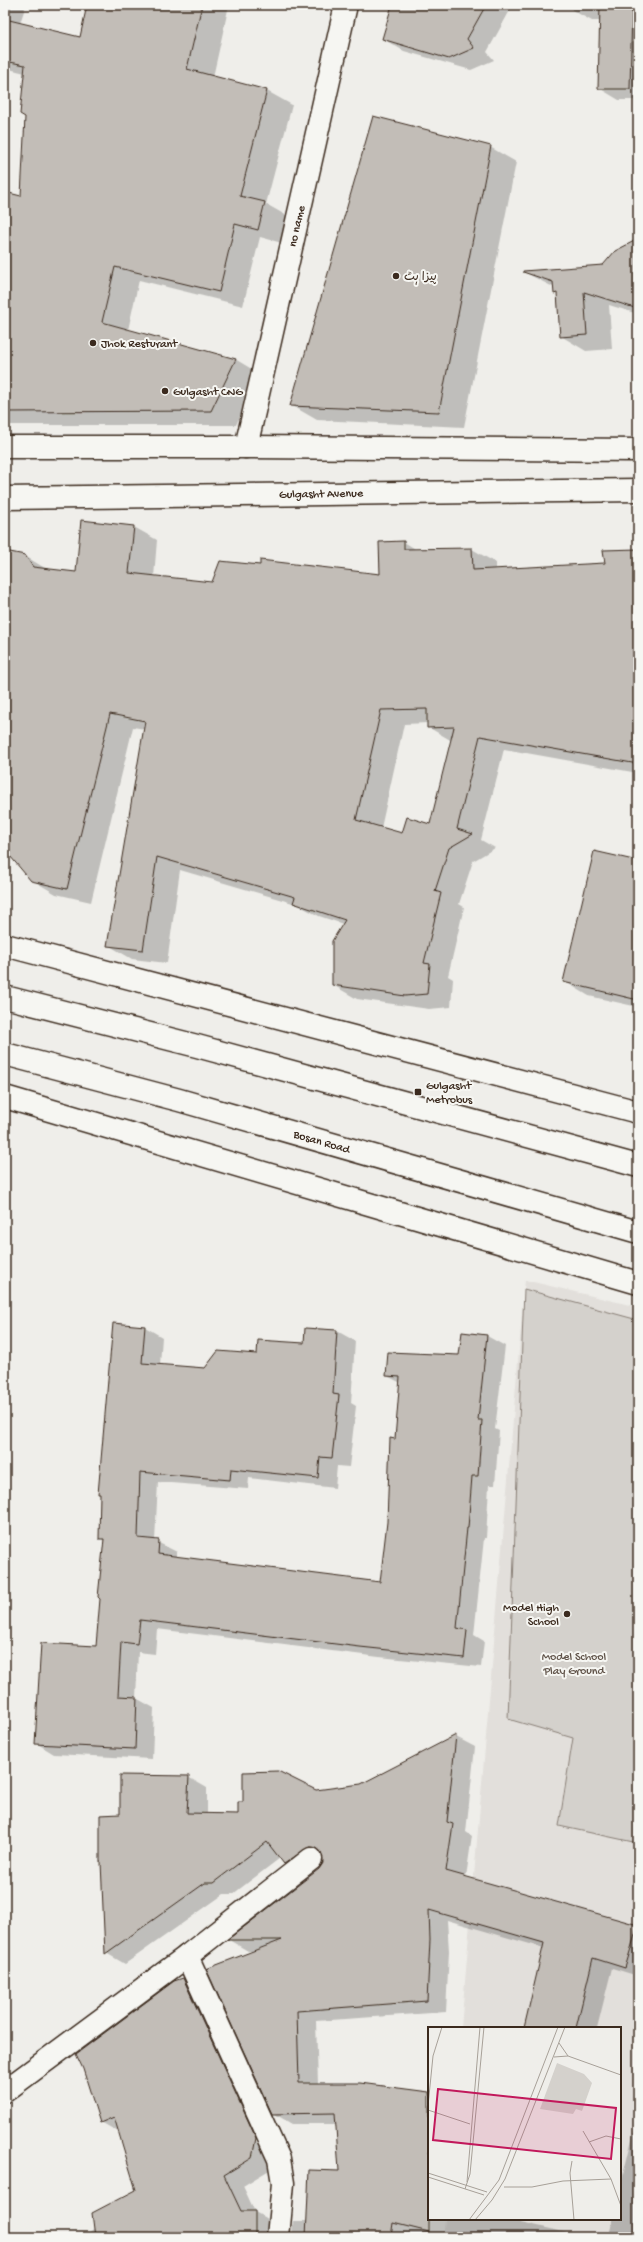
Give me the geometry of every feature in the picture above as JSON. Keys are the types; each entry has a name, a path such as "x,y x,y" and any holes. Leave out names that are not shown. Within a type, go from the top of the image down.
{"street":[{"name":"no name","path":"246,447 346,5"},
{"path":"5,447 638,450"},
{"name":"Gulgasht Avenue","path":"5,498 638,490"},
{"path":"5,945 638,1112"},
{"path":"5,997 197,1046 638,1166"},
{"name":"Bosan Road","path":"5,1054 179,1100 638,1232"},
{"path":"5,1097 638,1283"},
{"path":"5,2091 187,1956 311,1859"},
{"path":"187,1956 279,2159 283,2183 278,2237"}],"shaded area":[{"name":"Model High School","path":"525,1280 638,1307 638,2237 443,2237 445,2220 621,2220 621,2027 461,2027"}],"green space":[{"name":"Model School Play Ground","path":"524,1289 638,1320 638,1843 559,1826 573,1738 508,1719"}],"building":[{"path":"87,5 202,5 187,69 267,90 240,196 265,202 258,230 235,224 219,292 115,267 102,322 236,359 211,411 5,412 5,192 21,196 25,117 20,114 25,65 5,61 5,19 80,37"},
{"path":"392,5 486,5 467,39 474,48 449,59 382,39"},
{"path":"600,5 632,5 630,89 598,89"},
{"name":"پیزا ہٹ","path":"373,116 491,146 439,412 290,406"},
{"path":"638,239 638,309 584,292 587,335 560,337 557,293 554,294 553,282 523,271 603,265 615,251"},
{"path":"81,520 134,526 129,573 212,582 220,561 260,565 260,560 380,574 379,542 404,541 404,549 472,548 473,570 605,563 603,550 638,549 638,764 480,736 457,829 473,834 449,848 435,891 441,893 424,963 430,964 427,994 405,996 332,985 332,941 345,920 293,903 295,897 157,857 143,950 107,946 145,721 110,714 67,889 31,881 5,850 5,551 25,555 33,567 76,572","holes":["427,709 427,728 454,727 430,824 407,817 402,833 356,820 381,710"]},
{"path":"594,851 638,861 638,1000 563,982"},
{"path":"113,1323 145,1326 142,1363 205,1368 218,1351 257,1354 258,1340 304,1343 305,1328 337,1330 333,1394 339,1395 332,1458 320,1457 318,1478 231,1469 230,1480 140,1472 138,1538 159,1540 158,1554 380,1582 387,1522 390,1438 395,1439 400,1377 386,1376 388,1352 459,1355 462,1332 487,1335 478,1420 482,1420 478,1476 472,1476 457,1628 467,1630 464,1658 140,1620 137,1644 121,1642 118,1696 137,1697 135,1749 35,1744 41,1643 96,1646 100,1599 98,1597 104,1539 99,1539 100,1494 98,1494"},
{"path":"456,1735 447,1822 453,1824 446,1871 638,1925 625,1968 593,1958 576,2027 524,2027 544,1943 429,1910 430,1940 427,2001 297,2011 299,2083 360,2083 428,2092 429,2232 393,2223 391,2237 306,2237 309,2170 339,2171 335,2113 272,2114 206,1969 282,1940 227,1940 319,1869 323,1863 321,1852 316,1848 309,1847 284,1864 267,1842 213,1883 205,1883 105,1954 100,1862 100,1815 120,1814 120,1775 189,1776 187,1813 238,1814 238,1802 243,1802 243,1772 278,1771 316,1790 361,1784"},
{"path":"183,1978 256,2138 252,2158 224,2175 241,2211 255,2211 255,2237 95,2237 92,2213 136,2190 114,2117 100,2123 83,2069 76,2054 174,1981"}],"place":[{"name":"پیزا ہٹ","path":"396,276"},
{"name":"Jhok Resturant","path":"93,343"},
{"name":"Gulgasht CNG","path":"165,391"},
{"name":"Gulgasht Metrobus","path":"418,1092"},
{"name":"Model High School","path":"567,1614"}]}
